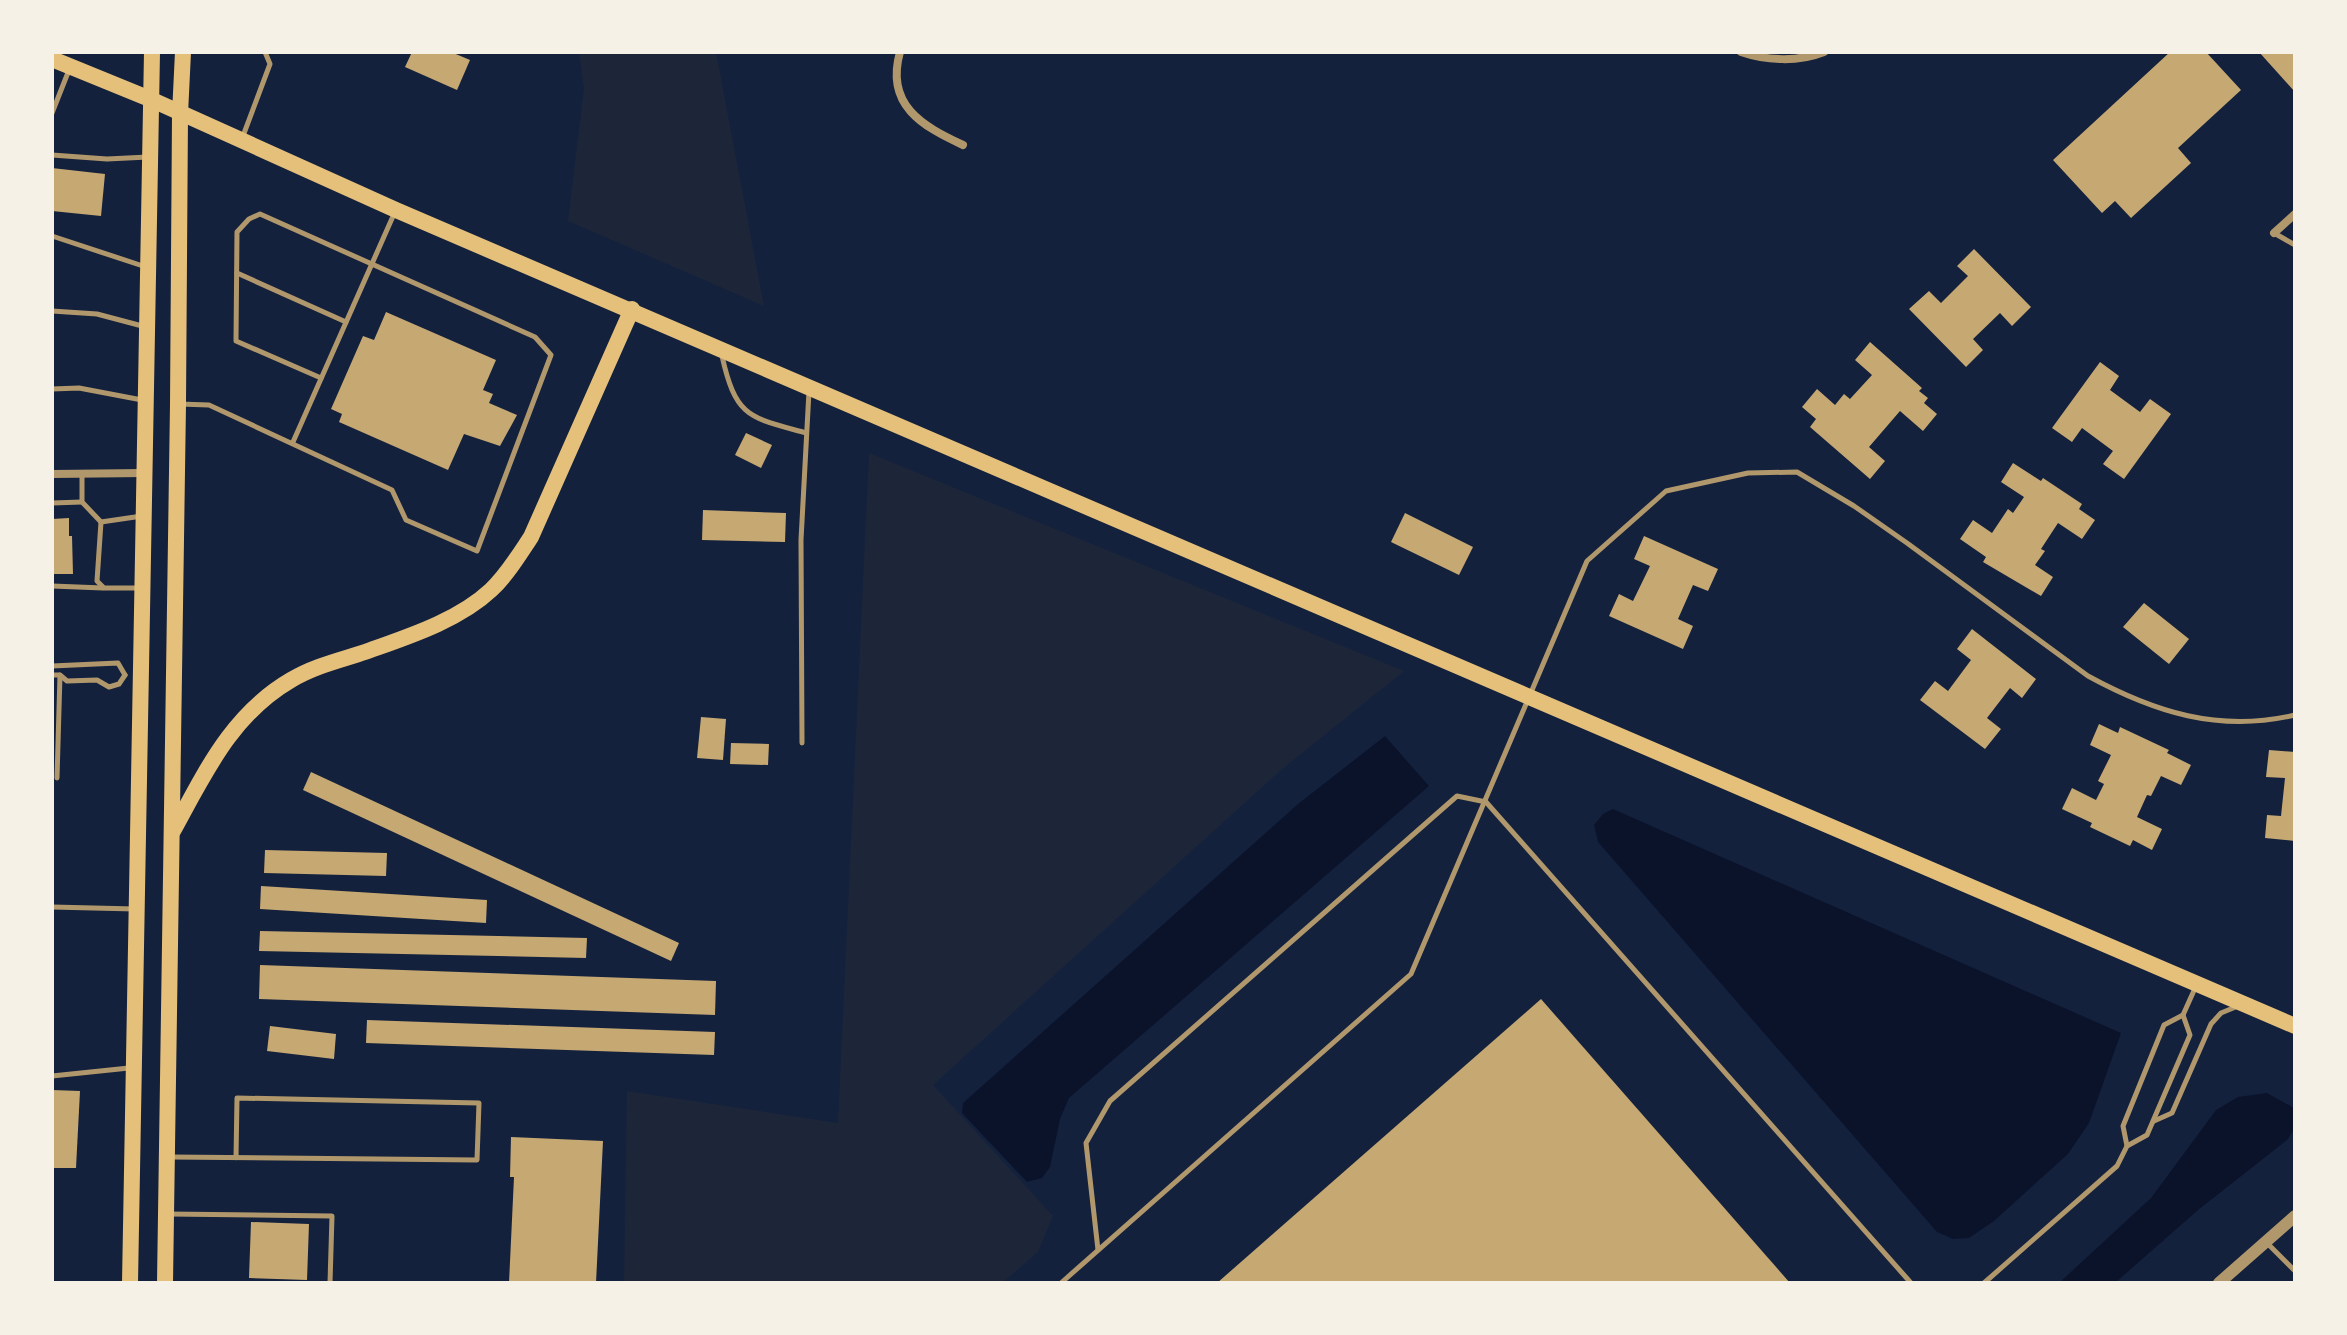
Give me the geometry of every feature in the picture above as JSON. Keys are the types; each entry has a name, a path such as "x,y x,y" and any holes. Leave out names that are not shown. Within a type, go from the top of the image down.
{"main road":[{"path":"130,1283 137,909 133,675 142,588 152,52"},
{"path":"165,1283 183,52"},
{"path":"52,59 150,99 396,210 2295,1026"},
{"path":"170,836 231,731 259,702 292,679 432,625 464,610 491,590 531,537 632,309"}],"street":[{"path":"900,52 899,89 910,113 937,133 963,145"},
{"path":"1741,52 1792,59 1824,52"},
{"path":"2274,233 2295,214"},
{"path":"52,474 144,473"},
{"path":"2219,1283 2295,1216"}],"lane":[{"path":"241,141 270,64 265,52"},
{"path":"52,114 71,67"},
{"path":"52,155 107,159 149,157"},
{"path":"293,442 396,210"},
{"path":"178,404 209,405 392,490 406,520 477,551 551,355 535,337 260,214 249,219 237,232 236,341 321,378"},
{"path":"2274,233 2295,245"},
{"path":"52,236 147,267"},
{"path":"237,273 346,322"},
{"path":"52,311 97,314 147,328"},
{"path":"720,347 729,386 741,408 758,419 807,433"},
{"path":"802,743 801,540 809,386"},
{"path":"52,389 79,388 145,400"},
{"path":"1061,1283 1411,974 1587,561 1666,491 1748,473 1797,472 1864,513 2088,676 2122,695 2169,713 2227,722 2295,715"},
{"path":"82,474 82,502 101,522 97,581 104,588"},
{"path":"52,503 82,502"},
{"path":"101,522 143,516"},
{"path":"52,586 142,588"},
{"path":"52,666 118,663 133,675 109,687 97,680 67,681 60,675 52,675"},
{"path":"57,778 60,675"},
{"path":"1098,1250 1086,1143 1110,1101 1457,796 1486,802 1911,1283"},
{"path":"52,907 137,909"},
{"path":"2127,1146 2123,1126 2164,1025 2183,1015 2196,984"},
{"path":"2153,1121 2172,1113 2211,1024 2221,1013 2241,1004"},
{"path":"1984,1283 2117,1166 2127,1146 2147,1135 2190,1035 2183,1015"},
{"path":"52,1076 134,1068"},
{"path":"166,1157 236,1158 477,1160 479,1103 237,1098 236,1158"},
{"path":"165,1214 332,1216 330,1283"},
{"path":"2265,1242 2295,1271"}],"shaded area":[{"path":"579,52 716,52 764,306 568,221 584,88"},
{"path":"869,453 1404,671 1281,770 933,1085 1053,1216 1038,1252 1002,1283 624,1283 627,1091 838,1123"},
{"path":"1385,736 1429,786 1069,1098 1060,1119 1050,1167 1042,1178 1027,1182 962,1113 963,1103 1298,804"},
{"path":"1613,809 2121,1033 2089,1123 2068,1154 1994,1221 1969,1238 1953,1239 1937,1232 1598,842 1594,825 1603,814"},
{"path":"2267,1093 2294,1108 2295,1128 2287,1140 2198,1210 2115,1283 2059,1283 2151,1198 2216,1110 2238,1097"}],"building":[{"path":"412,52 451,52 470,60 457,90 405,67"},
{"path":"2170,52 2206,52 2241,90 2178,148 2191,163 2131,218 2115,201 2102,213 2053,160"},
{"path":"2259,52 2295,52 2295,92"},
{"path":"52,168 105,174 101,216 52,211"},
{"path":"1974,249 2031,307 2012,326 2000,313 1973,339 1983,350 1966,367 1909,309 1929,291 1941,303 1968,276 1957,266"},
{"path":"386,312 496,360 483,390 493,394 489,403 517,415 500,446 464,434 448,470 339,422 342,414 331,409 363,336 374,340"},
{"path":"1870,342 1922,388 1919,391 1928,398 1924,403 1937,414 1923,431 1900,411 1869,447 1885,461 1870,479 1810,427 1816,419 1802,407 1817,389 1835,405 1844,394 1850,399 1872,375 1855,360"},
{"path":"2100,362 2119,376 2110,390 2140,412 2150,399 2171,414 2124,479 2103,464 2113,451 2082,428 2072,442 2052,428"},
{"path":"746,433 772,445 761,468 735,455"},
{"path":"2013,463 2041,481 2043,478 2082,504 2079,509 2095,520 2082,539 2058,523 2041,549 2045,551 2035,565 2053,577 2041,596 1983,562 1986,557 1960,539 1973,520 1992,533 2008,509 2013,513 2024,497 2001,482"},
{"path":"703,510 786,513 785,542 702,540"},
{"path":"1405,513 1473,547 1459,575 1391,542"},
{"path":"69,518 73,574 52,574 52,519"},
{"path":"1644,536 1718,569 1708,591 1693,585 1678,619 1693,626 1683,649 1609,616 1619,594 1633,601 1650,566 1634,559"},
{"path":"2144,603 2189,639 2169,664 2123,627"},
{"path":"1972,629 2036,679 2022,698 2010,688 1987,718 2001,729 1985,749 1920,700 1935,681 1948,691 1971,660 1957,649"},
{"path":"701,717 726,719 723,760 697,758"},
{"path":"2099,724 2118,733 2120,727 2169,750 2167,753 2191,765 2181,785 2161,776 2151,796 2147,795 2137,817 2162,829 2152,850 2133,840 2130,846 2090,827 2092,823 2062,809 2072,788 2096,800 2104,784 2098,781 2111,755 2090,745"},
{"path":"731,743 769,744 768,765 730,764"},
{"path":"2269,750 2295,752 2295,841 2265,838 2267,815 2281,816 2285,778 2266,777"},
{"path":"311,772 679,943 671,961 303,790"},
{"path":"265,850 387,853 386,876 264,873"},
{"path":"261,886 487,900 486,923 260,909"},
{"path":"260,931 587,938 586,958 259,951"},
{"path":"260,965 716,981 715,1015 259,999"},
{"path":"1541,999 1790,1283 1217,1283"},
{"path":"367,1020 715,1032 714,1055 366,1043"},
{"path":"270,1026 336,1034 334,1059 267,1051"},
{"path":"52,1090 80,1091 76,1168 52,1168"},
{"path":"511,1137 603,1141 596,1283 509,1283 514,1177 510,1177"},
{"path":"251,1222 309,1224 307,1280 249,1278"}]}
